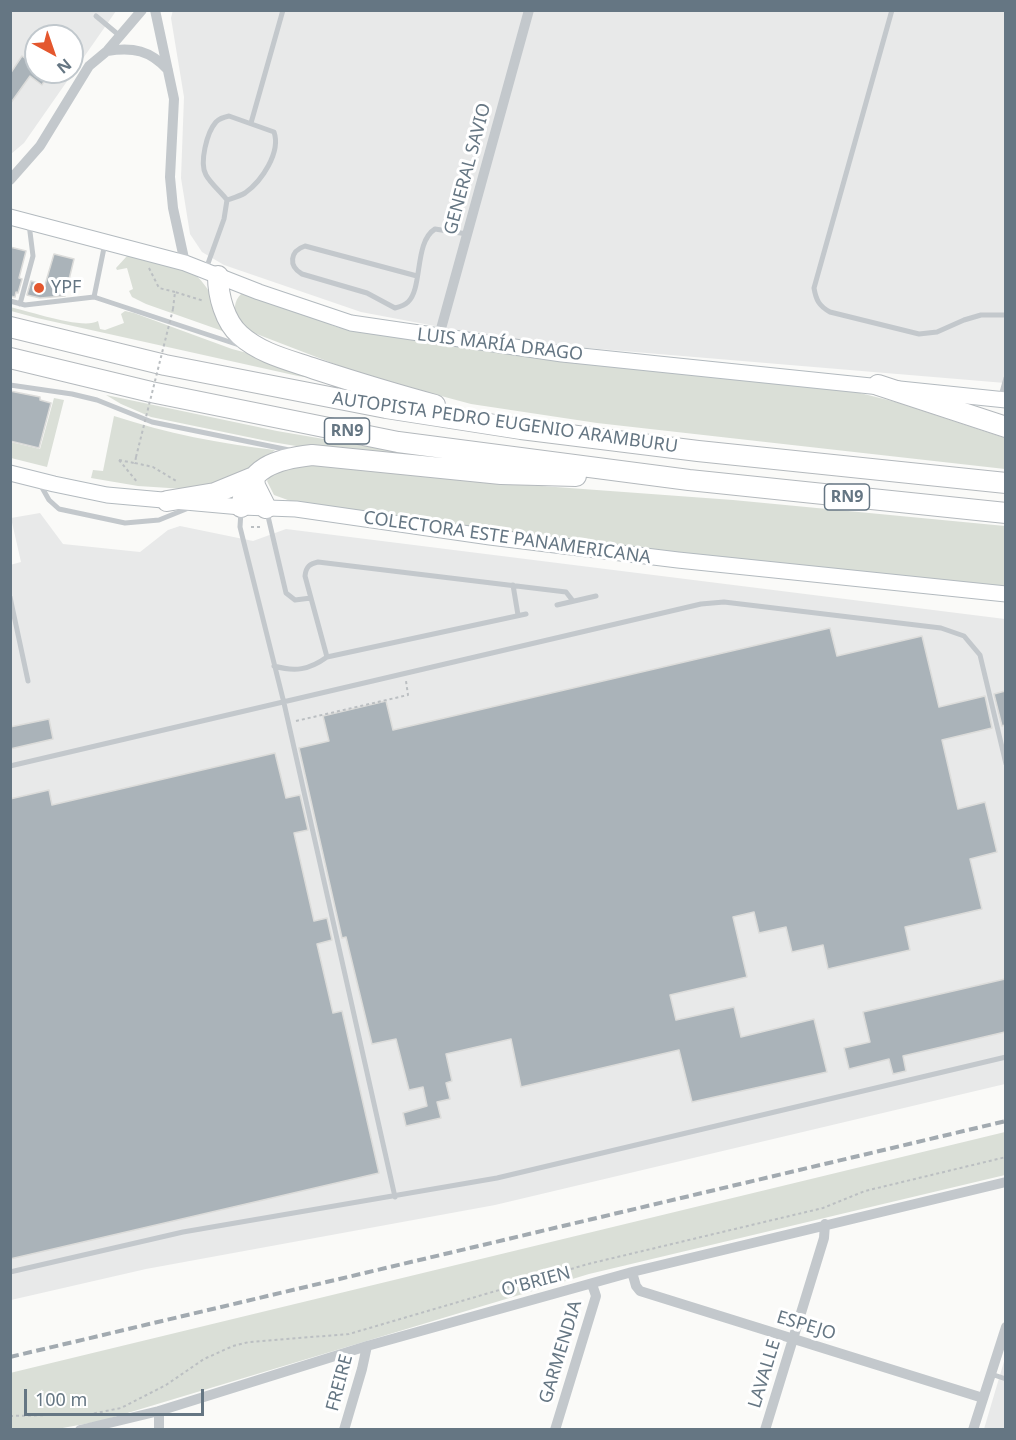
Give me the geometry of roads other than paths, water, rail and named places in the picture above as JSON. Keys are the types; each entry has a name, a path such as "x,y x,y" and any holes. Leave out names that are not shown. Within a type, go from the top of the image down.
{"highway":[{"path":"212,273 231,325 240,335 264,352 370,387 521,429"},
{"name":"AUTOPISTA PEDRO EUGENIO ARAMBURU","path":"10,327 188,369 386,408 521,429 698,452 1005,483"},
{"name":"AUTOPISTA PEDRO EUGENIO ARAMBURU","path":"10,358 151,392 398,441 689,480 1005,513"},
{"path":"878,385 1005,427"},
{"path":"241,507 243,492 254,477 271,463 312,454 501,474 689,480"},
{"path":"167,501 216,493 254,477"},
{"path":"254,477 255,486 266,508"}],"street":[{"path":"10,180 40,146 89,66 107,51 142,10"},
{"path":"155,10 174,99 170,177 173,208 185,263"},
{"name":"GENERAL SAVIO","path":"438,336 529,10"},
{"path":"107,51 120,49 148,54 157,58 170,72"},
{"name":"LUIS MARÍA DRAGO","path":"10,217 185,263 351,323 562,354 878,385 1003,400"},
{"name":"COLECTORA ESTE PANAMERICANA","path":"10,473 106,495 200,504 296,509 678,561 1005,594"},
{"name":"O'BRIEN","path":"80,1430 159,1411 367,1346 632,1272 1005,1182"},
{"name":"LAVALLE","path":"765,1430 824,1238 825,1224"},
{"name":"ESPEJO","path":"632,1272 640,1291 983,1398"},
{"name":"GARMENDIA","path":"555,1430 596,1296 592,1284"},
{"path":"974,1430 1005,1327"},
{"name":"FREIRE","path":"344,1430 367,1346"},
{"path":"159,1411 159,1430"}],"lane":[{"path":"251,123 283,10"},
{"path":"892,10 814,288 815,298 820,306 831,312 919,334 937,332 981,315 1005,315"},
{"path":"96,16 120,36"},
{"path":"212,273 227,200 205,174 202,163 214,124 221,118 229,116 274,132 277,140 267,169 246,193 227,200"},
{"path":"20,304 33,256 29,222"},
{"path":"417,276 305,246 295,252 292,263 295,270 302,274 367,293 395,308 409,302 417,276 426,237 430,232 435,229 467,234"},
{"path":"94,297 105,242"},
{"path":"10,301 25,305 94,297 222,341 264,352"},
{"path":"1003,400 1005,378"},
{"path":"10,385 72,394 97,400 152,422 312,454"},
{"path":"38,480 50,500 59,509 125,523 159,520 200,504"},
{"path":"241,507 240,527 284,703 395,1197"},
{"path":"266,508 286,592 295,600 311,598"},
{"path":"327,657 305,576 310,564 318,562 566,592 573,601"},
{"path":"513,585 518,615"},
{"path":"557,605 596,596"},
{"path":"10,597 27,681"},
{"path":"10,766 701,604 724,602 941,628 964,636 980,656 1005,764"},
{"path":"274,666 301,670 327,657 526,614"},
{"path":"10,1272 183,1232 496,1178 1005,1057"},
{"path":"991,1374 1005,1379"}],"railway":[{"path":"10,1357 1006,1121"}],"place":[{"name":"YPF","path":"39,288"}]}
